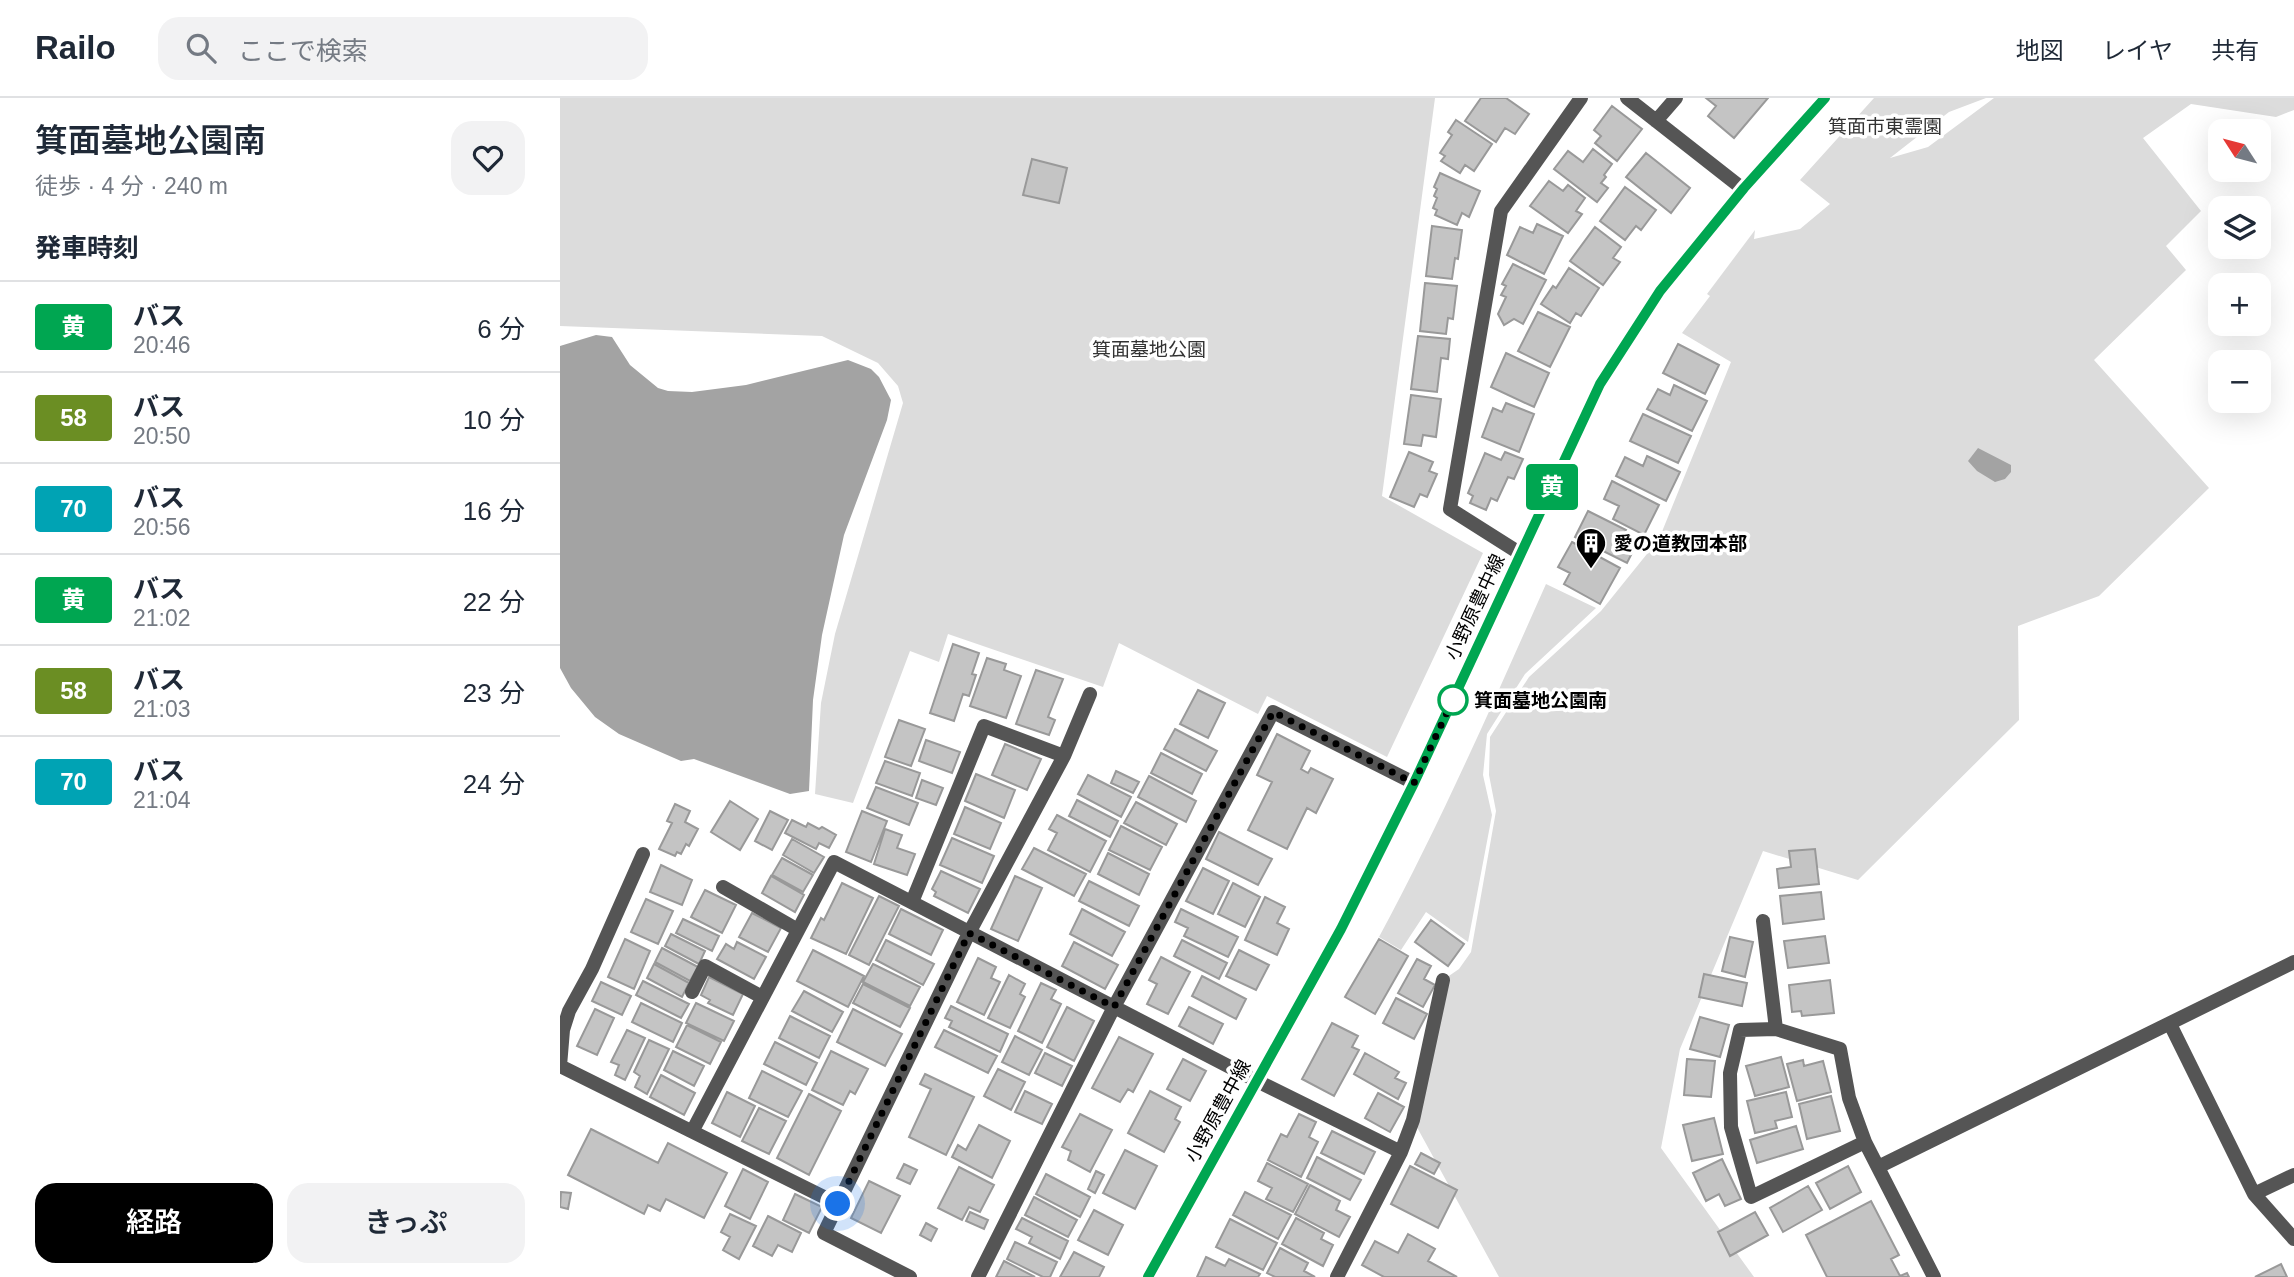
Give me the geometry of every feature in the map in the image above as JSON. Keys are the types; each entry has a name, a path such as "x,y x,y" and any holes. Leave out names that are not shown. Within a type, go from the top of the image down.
{"street":[{"path":"1521,554 1450,509 1501,211 1581,98"},
{"path":"1627,98 1744,188"},
{"path":"1656,121 1676,98"},
{"name":"小野原豊中線","path":"1148,1277 1341,929 1414,783 1600,384 1660,291 1744,188 1825,98"},
{"path":"910,1277 824,1233 969,933 1064,756 1090,694"},
{"path":"978,1277 1114,1007 1273,712 1414,783"},
{"path":"912,902 984,726 1064,756"},
{"path":"643,854 592,969 564,1010 560,1066 838,1204"},
{"path":"693,1130 834,862 1257,1081 1401,1152"},
{"path":"723,887 798,930"},
{"path":"1763,921 1776,1029"},
{"path":"1878,1167 2294,962"},
{"path":"692,992 705,966 762,997"},
{"path":"1337,1277 1401,1152 1413,1120 1443,980"},
{"path":"2170,1024 2254,1194 2294,1240"},
{"path":"1866,1142 1751,1197 1731,1127 1730,1073 1740,1030 1776,1029 1840,1049 1849,1098 1866,1142 1934,1277"},
{"path":"2254,1194 2294,1175"}],"green space":[{"name":"箕面墓地公園","path":"560,98 1435,98 1382,496 1483,553 1387,757 1267,696 1258,714 1119,643 1103,687 948,634 939,662 910,651 853,803 815,794 821,703 835,634 903,403 898,386 878,363 822,336 560,326"},
{"name":"箕面市東霊園","path":"1874,98 1986,98 1949,112 1890,158 1928,147 1994,98 2294,98 2294,110 2276,117 2191,104 2143,138 2201,211 2166,246 2186,270 2094,360 2209,488 2099,596 2018,626 2019,720 1858,880 1763,851 1680,1049 1661,1148 1754,1277 1499,1277 1413,1120 1443,980 1459,969 1471,952 1496,811 1489,775 1490,737 1529,677 1601,611 1659,539 1731,362 1682,333 1710,296 1707,294 1755,230 1754,239 1800,229 1830,204 1800,180"},
{"path":"1546,584 1596,608 1525,674 1487,734 1483,775 1492,815 1468,942 1426,912 1401,950 1379,937 1445,806"}],"shaded area":[{"path":"596,335 612,337 630,365 658,388 668,391 692,392 746,385 848,360 871,369 879,377 891,400 887,420 844,535 822,635 813,700 809,791 790,794 694,759 681,761 619,734 595,717 571,688 560,668 560,346"},
{"path":"1978,448 2011,465 2011,472 2005,479 1995,482 1977,471 1968,461"}],"building":[{"path":"1481,98 1506,98 1529,114 1515,134 1505,128 1496,142 1465,121"},
{"path":"1706,98 1768,98 1734,138 1708,116 1716,106"},
{"path":"1612,106 1642,129 1617,161 1595,143 1601,136 1594,130"},
{"path":"1456,120 1492,144 1474,171 1465,165 1460,173 1441,161 1445,156 1440,153 1452,135 1448,132"},
{"path":"1593,149 1612,164 1601,183 1608,188 1597,202 1554,169 1568,151 1583,162"},
{"path":"1646,153 1690,188 1671,213 1626,177"},
{"path":"1032,159 1067,168 1059,203 1023,195"},
{"path":"1440,173 1480,191 1469,217 1462,213 1457,225 1435,215 1437,210 1433,208 1437,189 1434,187"},
{"path":"1549,181 1563,191 1568,185 1585,198 1576,211 1582,214 1568,233 1530,206"},
{"path":"1625,187 1656,210 1641,230 1636,226 1625,240 1600,221"},
{"path":"1537,224 1563,236 1544,274 1507,255 1520,227 1533,233"},
{"path":"1432,226 1462,230 1452,279 1426,276"},
{"path":"1595,227 1621,247 1613,258 1620,262 1603,285 1570,261"},
{"path":"1513,264 1546,280 1523,324 1514,319 1504,325 1498,314 1506,297 1501,295 1506,286 1502,284"},
{"path":"1569,268 1599,288 1581,316 1576,313 1570,323 1541,304"},
{"path":"1425,283 1457,286 1453,319 1448,318 1446,334 1420,331"},
{"path":"1538,312 1570,327 1550,367 1518,351"},
{"path":"1418,336 1450,339 1448,359 1441,358 1437,392 1411,389"},
{"path":"1678,344 1719,365 1705,394 1663,373"},
{"path":"1506,353 1549,373 1534,407 1491,387"},
{"path":"1674,385 1707,401 1692,431 1647,409 1658,389 1670,395"},
{"path":"1411,395 1441,399 1436,437 1423,435 1421,446 1404,444"},
{"path":"1506,403 1534,414 1519,452 1482,437 1493,408 1502,412"},
{"path":"1643,414 1691,436 1678,463 1630,441"},
{"path":"1409,452 1433,462 1429,471 1437,474 1427,497 1420,494 1414,507 1390,497"},
{"path":"1505,452 1523,459 1514,479 1508,477 1497,501 1491,498 1486,510 1470,503 1473,496 1468,493 1485,453 1501,460"},
{"path":"1647,456 1680,472 1666,501 1616,476 1625,457 1643,466"},
{"path":"1612,481 1659,505 1644,535 1613,519 1619,506 1604,499"},
{"path":"1588,511 1626,530 1624,534 1638,541 1627,563 1575,537"},
{"name":"愛の道教団本部","path":"1572,542 1620,568 1600,604 1564,584 1570,573 1558,567"},
{"path":"953,644 979,653 969,696 963,694 954,721 930,713"},
{"path":"987,658 1006,664 1004,670 1021,676 1006,718 970,706"},
{"path":"1036,670 1063,679 1048,717 1055,720 1049,735 1016,724"},
{"path":"1198,690 1225,703 1208,738 1180,724"},
{"path":"899,720 925,729 911,766 885,757"},
{"path":"1175,729 1217,751 1206,771 1164,749"},
{"path":"1277,734 1310,751 1301,769 1308,773 1311,768 1333,779 1316,813 1307,808 1287,849 1248,830 1272,782 1257,775"},
{"path":"926,740 960,752 952,773 919,761"},
{"path":"1005,744 1041,759 1027,790 992,775"},
{"path":"1161,753 1202,774 1192,794 1151,773"},
{"path":"885,761 920,773 912,796 876,783"},
{"path":"1116,771 1139,782 1133,793 1111,783"},
{"path":"976,774 1015,790 1004,818 965,801"},
{"path":"1088,775 1131,797 1121,817 1078,794"},
{"path":"1149,776 1196,801 1186,822 1138,797"},
{"path":"922,780 943,788 936,805 916,798"},
{"path":"876,787 918,803 909,825 867,808"},
{"path":"1077,800 1118,821 1110,837 1069,816"},
{"path":"730,801 758,819 740,850 711,832"},
{"path":"1136,802 1177,824 1166,845 1124,823"},
{"path":"675,804 690,811 685,822 698,829 689,846 686,844 681,854 677,852 675,856 659,849 672,823 667,821"},
{"path":"965,807 1001,823 990,849 954,834"},
{"path":"770,811 788,820 772,850 755,841"},
{"path":"862,811 887,821 871,862 846,852"},
{"path":"1057,815 1106,841 1090,872 1048,850 1057,833 1049,829"},
{"path":"792,820 806,827 808,823 819,829 822,827 836,835 829,848 819,843 816,849 785,833"},
{"path":"1121,826 1162,847 1150,870 1109,850"},
{"path":"885,829 902,835 897,848 915,854 907,875 874,864"},
{"path":"1219,832 1272,859 1258,885 1206,859"},
{"path":"952,838 994,856 982,883 940,865"},
{"path":"792,839 824,857 814,873 783,855"},
{"path":"1034,848 1086,874 1074,896 1022,869"},
{"path":"1815,849 1819,884 1779,888 1777,869 1791,867 1789,851"},
{"path":"1108,853 1149,874 1139,895 1098,874"},
{"path":"782,858 813,875 803,892 772,875"},
{"path":"661,865 692,880 682,905 650,892"},
{"path":"1203,868 1229,881 1213,914 1186,901"},
{"path":"941,871 980,889 968,913 934,896 936,892 932,889"},
{"path":"771,876 804,895 795,912 762,893"},
{"path":"1015,876 1042,888 1018,941 991,929"},
{"path":"1089,881 1139,906 1129,926 1079,901"},
{"path":"842,883 873,898 846,954 811,938 821,918 824,920"},
{"path":"1233,883 1260,897 1245,927 1218,914"},
{"path":"705,890 736,905 722,933 691,917"},
{"path":"1821,892 1824,919 1783,924 1780,896"},
{"path":"879,896 899,906 869,965 849,955"},
{"path":"1265,897 1285,907 1277,923 1289,929 1277,955 1245,940"},
{"path":"646,899 673,911 658,944 631,932"},
{"path":"901,909 943,930 931,955 889,934"},
{"path":"1082,909 1125,932 1112,956 1070,934"},
{"path":"1181,909 1238,937 1228,957 1184,936 1188,928 1175,922"},
{"path":"752,913 781,928 768,952 739,937"},
{"path":"683,919 719,936 712,951 676,933"},
{"path":"1431,920 1464,944 1448,966 1415,942"},
{"path":"671,934 705,951 699,964 665,946"},
{"path":"1825,936 1829,963 1788,968 1784,941"},
{"path":"1730,937 1753,942 1745,977 1722,971"},
{"path":"625,939 650,951 634,989 608,977"},
{"path":"1379,939 1408,956 1375,1014 1345,997"},
{"path":"886,940 934,964 923,985 876,960"},
{"path":"1182,940 1227,963 1219,979 1174,956"},
{"path":"737,942 766,957 754,979 717,959 726,944 734,949"},
{"path":"1074,942 1118,965 1105,989 1062,966"},
{"path":"662,948 698,967 690,981 655,962"},
{"path":"813,950 864,976 848,1007 797,981"},
{"path":"1239,950 1269,965 1256,990 1226,976"},
{"path":"1161,957 1190,972 1168,1014 1147,1004 1157,984 1149,980"},
{"path":"978,958 996,967 991,978 1000,982 984,1015 957,1002"},
{"path":"1417,959 1431,966 1424,979 1435,985 1423,1007 1398,993"},
{"path":"654,964 689,983 682,997 647,978"},
{"path":"873,964 920,987 910,1006 863,982"},
{"path":"1704,974 1747,983 1742,1006 1699,997"},
{"path":"1009,975 1025,984 1020,994 1025,997 1010,1028 988,1018"},
{"path":"1202,976 1246,999 1236,1019 1192,996"},
{"path":"709,977 743,994 733,1015 708,1003 710,1000 701,995"},
{"path":"1830,980 1834,1013 1802,1016 1801,1011 1792,1012 1789,985"},
{"path":"643,981 689,1004 681,1018 636,995"},
{"path":"601,982 631,996 622,1015 592,1001"},
{"path":"1041,983 1056,990 1051,999 1061,1004 1042,1043 1018,1031"},
{"path":"863,984 910,1008 900,1027 853,1003"},
{"path":"804,991 843,1012 832,1032 792,1011"},
{"path":"1396,998 1427,1014 1414,1039 1383,1023"},
{"path":"641,1003 682,1023 673,1042 632,1022"},
{"path":"696,1003 734,1021 724,1041 686,1023"},
{"path":"951,1006 1008,1034 1000,1052 949,1027 952,1021 945,1018"},
{"path":"1067,1007 1094,1021 1074,1061 1047,1047"},
{"path":"1189,1007 1223,1024 1213,1044 1179,1026"},
{"path":"595,1009 614,1018 597,1055 577,1046"},
{"path":"853,1009 902,1034 885,1066 837,1042"},
{"path":"790,1016 830,1036 819,1058 779,1038"},
{"path":"1700,1017 1729,1025 1720,1057 1690,1049"},
{"path":"1332,1023 1358,1036 1352,1047 1359,1050 1334,1096 1302,1079"},
{"path":"687,1025 721,1042 710,1064 676,1047"},
{"path":"627,1030 645,1038 625,1080 615,1075 619,1065 611,1062"},
{"path":"944,1030 997,1056 988,1073 935,1047"},
{"path":"1015,1036 1042,1050 1029,1075 1002,1062"},
{"path":"1119,1037 1153,1054 1133,1092 1128,1089 1120,1102 1092,1088"},
{"path":"649,1040 669,1049 647,1094 635,1087 640,1076 634,1072"},
{"path":"775,1042 817,1063 806,1085 764,1064"},
{"path":"673,1051 704,1066 694,1086 664,1070"},
{"path":"831,1051 868,1069 855,1094 850,1091 843,1105 812,1090"},
{"path":"1045,1053 1072,1066 1062,1086 1035,1073"},
{"path":"1365,1053 1399,1072 1395,1078 1406,1083 1398,1099 1354,1074"},
{"path":"1781,1057 1789,1087 1755,1096 1746,1066"},
{"path":"1183,1059 1206,1071 1190,1101 1167,1089"},
{"path":"1687,1059 1715,1061 1711,1097 1684,1095"},
{"path":"1803,1060 1804,1066 1823,1061 1831,1092 1797,1101 1787,1064"},
{"path":"998,1069 1025,1082 1011,1110 984,1096"},
{"path":"762,1071 802,1091 788,1117 749,1098"},
{"path":"925,1074 974,1097 946,1155 909,1137 931,1089 920,1084"},
{"path":"661,1075 695,1093 684,1115 650,1097"},
{"path":"1025,1091 1052,1104 1042,1124 1015,1112"},
{"path":"1150,1091 1181,1107 1175,1119 1180,1122 1164,1152 1128,1133"},
{"path":"727,1092 755,1106 740,1137 712,1123"},
{"path":"1786,1092 1792,1117 1775,1121 1777,1128 1755,1133 1747,1101"},
{"path":"1378,1093 1404,1107 1390,1132 1365,1118"},
{"path":"809,1094 841,1111 809,1175 777,1158"},
{"path":"1831,1096 1840,1131 1807,1139 1799,1104"},
{"path":"759,1108 786,1121 769,1154 742,1141"},
{"path":"1080,1114 1112,1130 1090,1172 1068,1160 1071,1151 1062,1147"},
{"path":"1299,1114 1316,1122 1309,1137 1318,1142 1301,1177 1268,1160 1281,1134 1287,1137"},
{"path":"1714,1118 1723,1154 1692,1161 1683,1125"},
{"path":"979,1125 1010,1141 992,1178 952,1157 958,1145 966,1150"},
{"path":"1796,1126 1803,1149 1757,1163 1750,1140"},
{"path":"591,1129 658,1163 668,1143 727,1173 704,1218 666,1199 660,1211 648,1205 644,1214 568,1175"},
{"path":"1332,1131 1375,1152 1364,1174 1321,1153"},
{"path":"1125,1150 1157,1166 1135,1209 1103,1193"},
{"path":"1421,1153 1440,1163 1434,1174 1415,1164"},
{"path":"1317,1157 1361,1180 1350,1200 1307,1178"},
{"path":"1722,1159 1741,1199 1725,1206 1719,1194 1706,1201 1693,1173"},
{"path":"1267,1163 1308,1184 1293,1212 1266,1199 1272,1188 1258,1181"},
{"path":"904,1164 917,1170 910,1184 897,1178"},
{"path":"1410,1166 1457,1190 1438,1228 1391,1204"},
{"path":"1848,1166 1861,1192 1830,1209 1816,1183"},
{"path":"959,1167 994,1185 980,1212 969,1207 962,1220 938,1208"},
{"path":"743,1169 768,1182 750,1219 725,1206"},
{"path":"1096,1171 1104,1175 1095,1193 1088,1189"},
{"path":"1046,1174 1090,1197 1080,1217 1036,1194"},
{"path":"869,1181 900,1196 881,1233 851,1218"},
{"path":"1310,1185 1340,1201 1336,1210 1350,1217 1339,1237 1295,1214"},
{"path":"1808,1186 1822,1210 1783,1232 1770,1208"},
{"path":"561,1192 571,1193 568,1209 560,1207"},
{"path":"1245,1192 1291,1215 1278,1239 1233,1215"},
{"path":"795,1194 822,1207 809,1233 783,1220"},
{"path":"1034,1197 1077,1220 1068,1237 1025,1215"},
{"path":"1871,1201 1899,1255 1891,1259 1900,1276 1907,1273 1909,1277 1827,1277 1806,1235"},
{"path":"1094,1210 1123,1225 1108,1255 1078,1240"},
{"path":"970,1212 988,1220 984,1229 966,1221"},
{"path":"1755,1212 1768,1235 1730,1256 1718,1232"},
{"path":"730,1214 756,1226 739,1259 723,1250 730,1237 721,1232"},
{"path":"768,1216 801,1233 792,1252 778,1245 772,1256 753,1246"},
{"path":"1022,1218 1068,1241 1060,1259 1029,1243 1032,1237 1016,1229"},
{"path":"1296,1218 1324,1233 1321,1239 1333,1245 1323,1266 1282,1244"},
{"path":"1230,1219 1277,1243 1263,1270 1216,1247"},
{"path":"926,1223 937,1229 931,1241 920,1235"},
{"path":"1408,1234 1435,1249 1428,1261 1457,1277 1384,1277 1362,1265 1375,1241 1398,1253"},
{"path":"1015,1242 1057,1262 1050,1277 1043,1277 1007,1259"},
{"path":"1280,1248 1308,1263 1304,1271 1315,1277 1275,1277 1267,1273"},
{"path":"1074,1252 1104,1267 1099,1277 1060,1277"},
{"path":"1206,1257 1225,1266 1229,1259 1260,1274 1258,1277 1197,1277"},
{"path":"1004,1261 1035,1277 996,1277"},
{"path":"2281,1264 2287,1277 2255,1277"}],"bus line":[{"name":"黄","path":"1148,1277 1341,929 1414,783 1600,384 1660,291 1744,188 1825,98"}],"place":[{"name":"愛の道教団本部","path":"1591,570"},
{"name":"箕面墓地公園南","path":"1453,700"}],"route":[{"path":"838,1204 969,933 1114,1007 1273,712 1414,783 1457,691 1453,700"}]}
